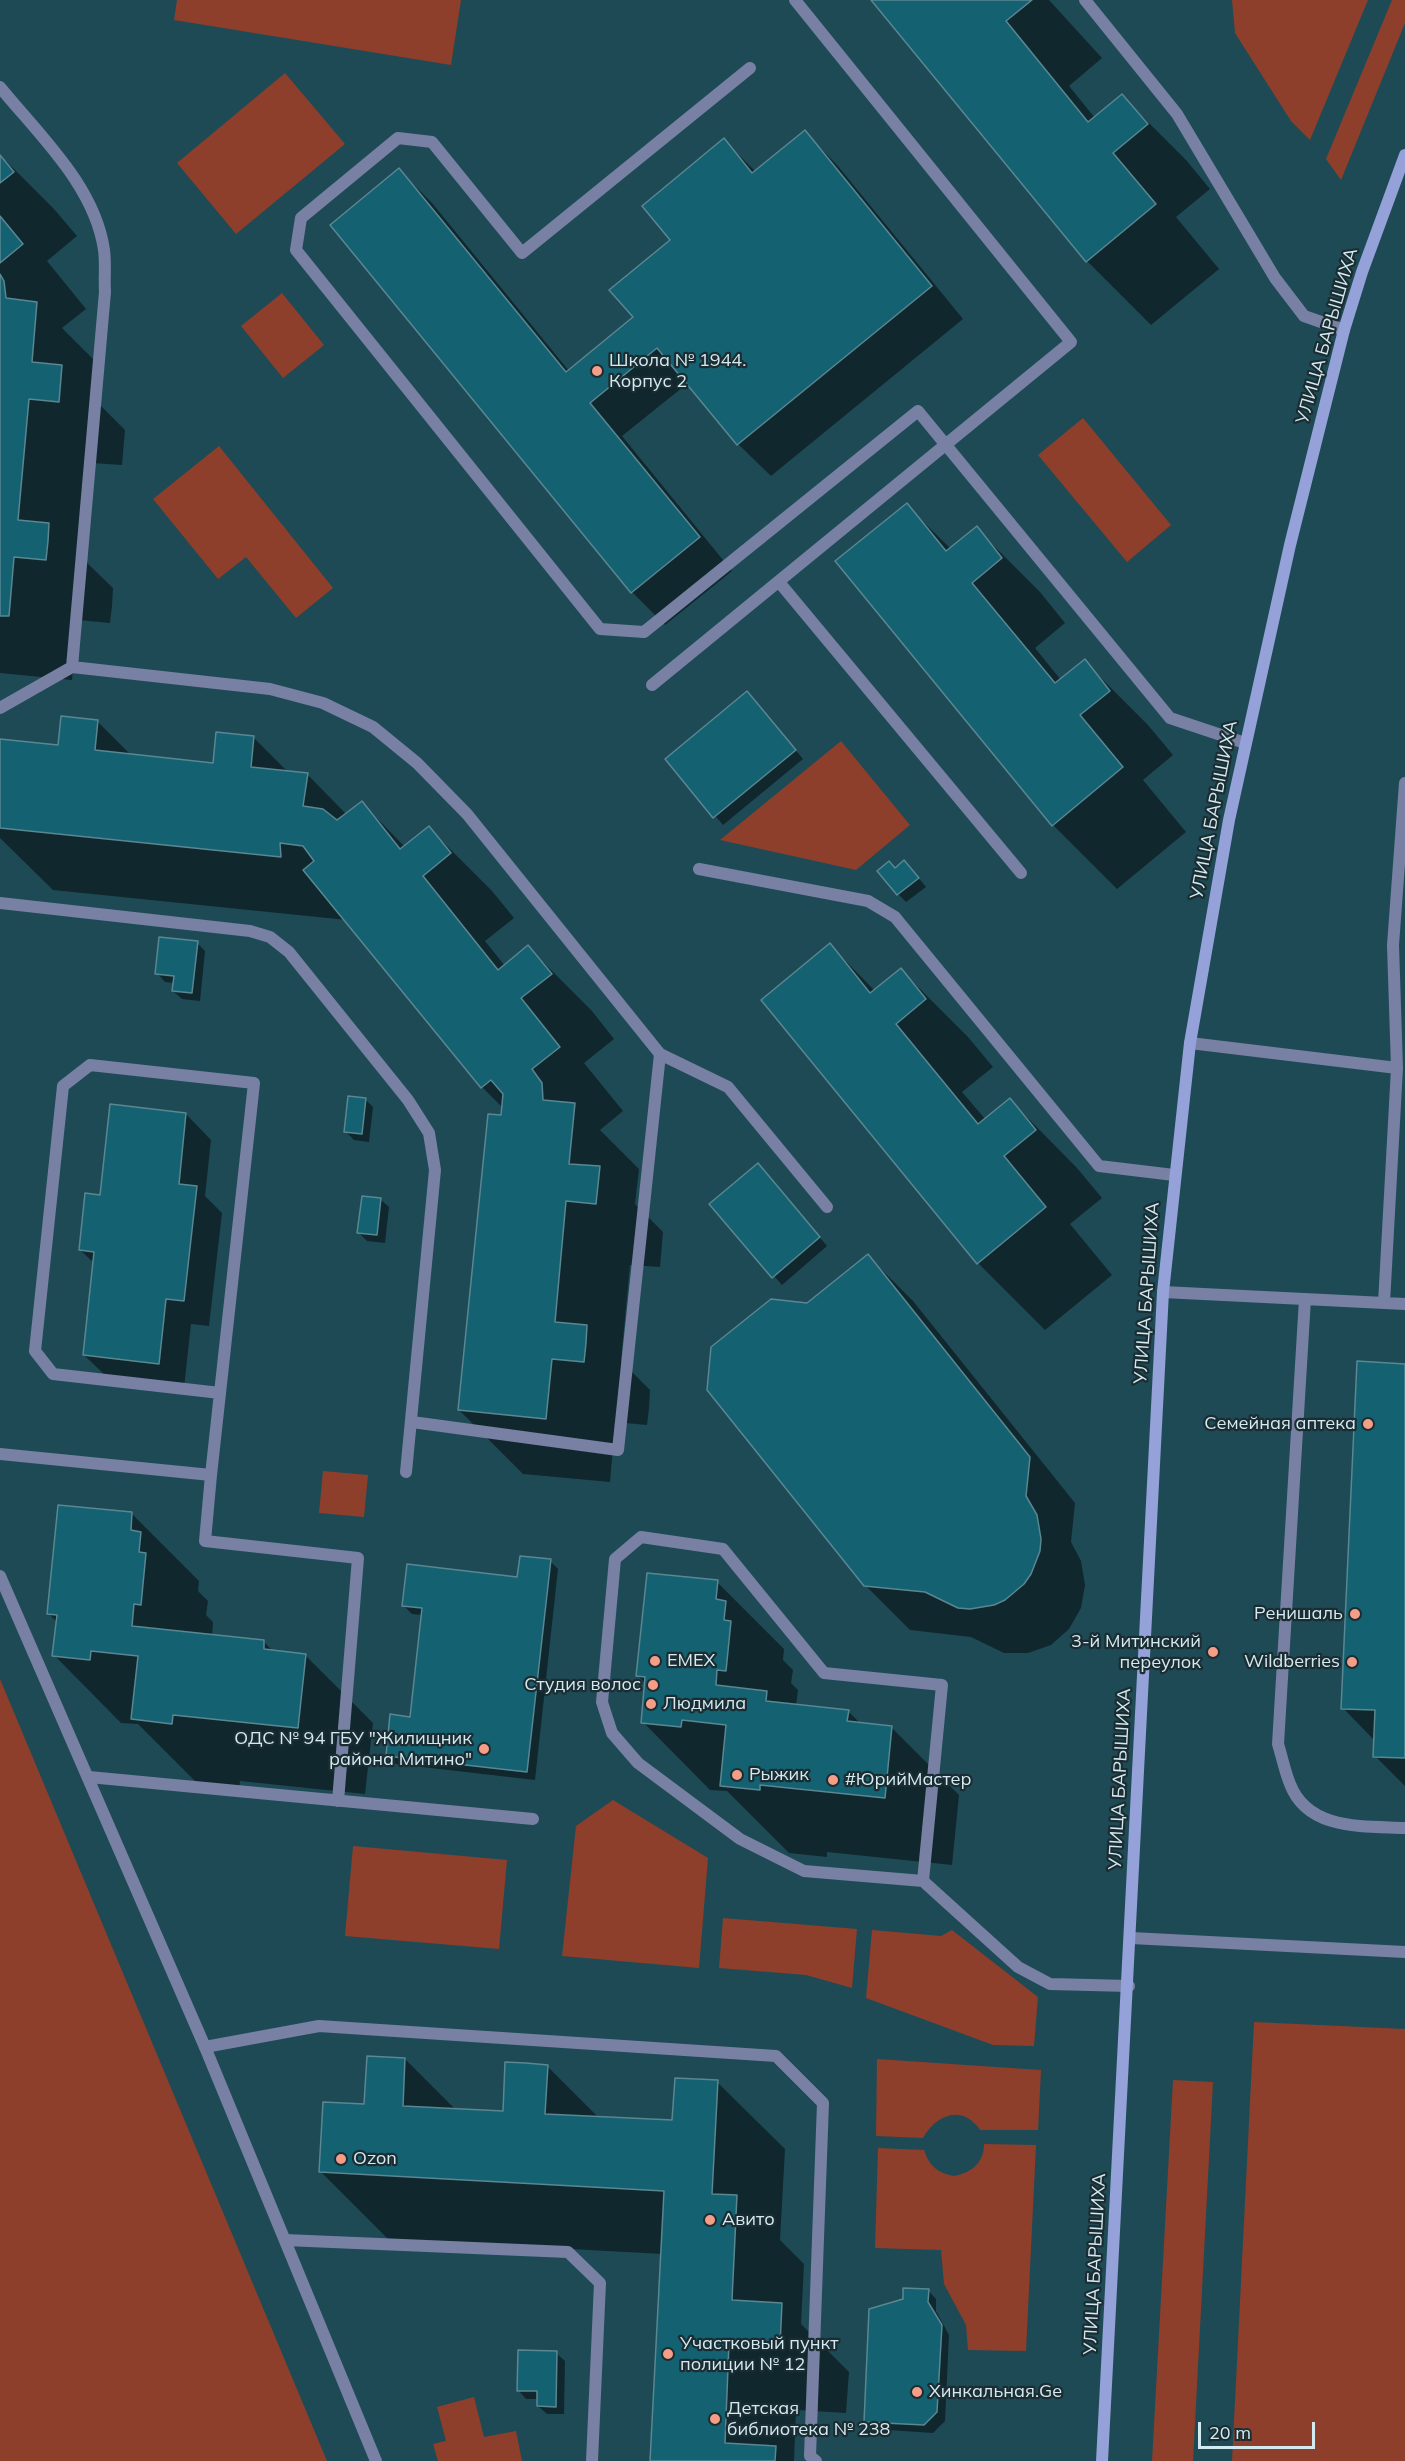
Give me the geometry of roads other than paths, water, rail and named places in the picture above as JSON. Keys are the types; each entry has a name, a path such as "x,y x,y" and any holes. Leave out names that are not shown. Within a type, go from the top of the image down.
{"main road":[{"name":"УЛИЦА БАРЫШИХА","path":"1102,2461 1129,1986 1150,1504 1163,1292 1190,1043 1214,896 1245,743 1290,545 1344,330 1362,272 1401,178 1405,155"}],"street":[{"path":"652,685 1071,342 795,0"},
{"path":"1085,0 1177,114 1275,278 1304,316 1344,330"},
{"path":"750,68 522,253 432,142 398,138 301,218 296,250 600,629 644,632 918,411 1170,718 1245,743"},
{"path":"0,87 74,178 92,210 104,249 105,292 72,667"},
{"path":"779,582 1021,873"},
{"path":"0,708 72,667 270,689 323,703 373,727 417,763 467,814 660,1054 728,1087 827,1207"},
{"path":"1384,1303 1397,1068 1393,945 1405,783"},
{"path":"699,869 868,900 896,917 1099,1166 1174,1175"},
{"path":"0,903 250,930 270,937 289,952 408,1100 429,1132 435,1170 406,1472"},
{"path":"1190,1043 1397,1068"},
{"path":"412,1422 618,1450 660,1054"},
{"path":"220,1393 53,1374 35,1351 63,1086 90,1065 254,1083 205,1541 358,1558 339,1801"},
{"path":"1163,1292 1405,1304"},
{"path":"1305,1299 1278,1744 1290,1787 1309,1811 1338,1824 1405,1828"},
{"path":"0,1454 211,1474"},
{"path":"923,1881 942,1685 824,1672 723,1549 641,1538 615,1559 602,1702 612,1733 638,1763 740,1839 804,1870 923,1881 1018,1967 1050,1984 1129,1986"},
{"path":"0,1576 205,2047 376,2461"},
{"path":"89,1777 533,1820"},
{"path":"1131,1938 1405,1952"},
{"path":"205,2047 319,2026 776,2056 823,2103 810,2456 816,2461"},
{"path":"285,2240 568,2252 600,2283 592,2461"}],"place":[{"name":"Школа № 1944. Корпус 2","path":"597,371"},
{"name":"Семейная аптека","path":"1368,1424"},
{"name":"Ренишаль","path":"1355,1614"},
{"name":"3-й Митинский переулок","path":"1213,1652"},
{"name":"EMEX","path":"655,1661"},
{"name":"Wildberries","path":"1352,1662"},
{"name":"Студия волос","path":"653,1685"},
{"name":"Людмила","path":"651,1704"},
{"name":"ОДС № 94 ГБУ \"Жилищник района Митино\"","path":"484,1749"},
{"name":"Рыжик","path":"737,1775"},
{"name":"#ЮрийМастер","path":"833,1780"},
{"name":"Ozon","path":"341,2159"},
{"name":"Авито","path":"710,2220"},
{"name":"Участковый пункт полиции № 12","path":"668,2354"},
{"name":"Хинкальная.Ge","path":"917,2392"},
{"name":"Детская библиотека № 238","path":"715,2419"}]}
